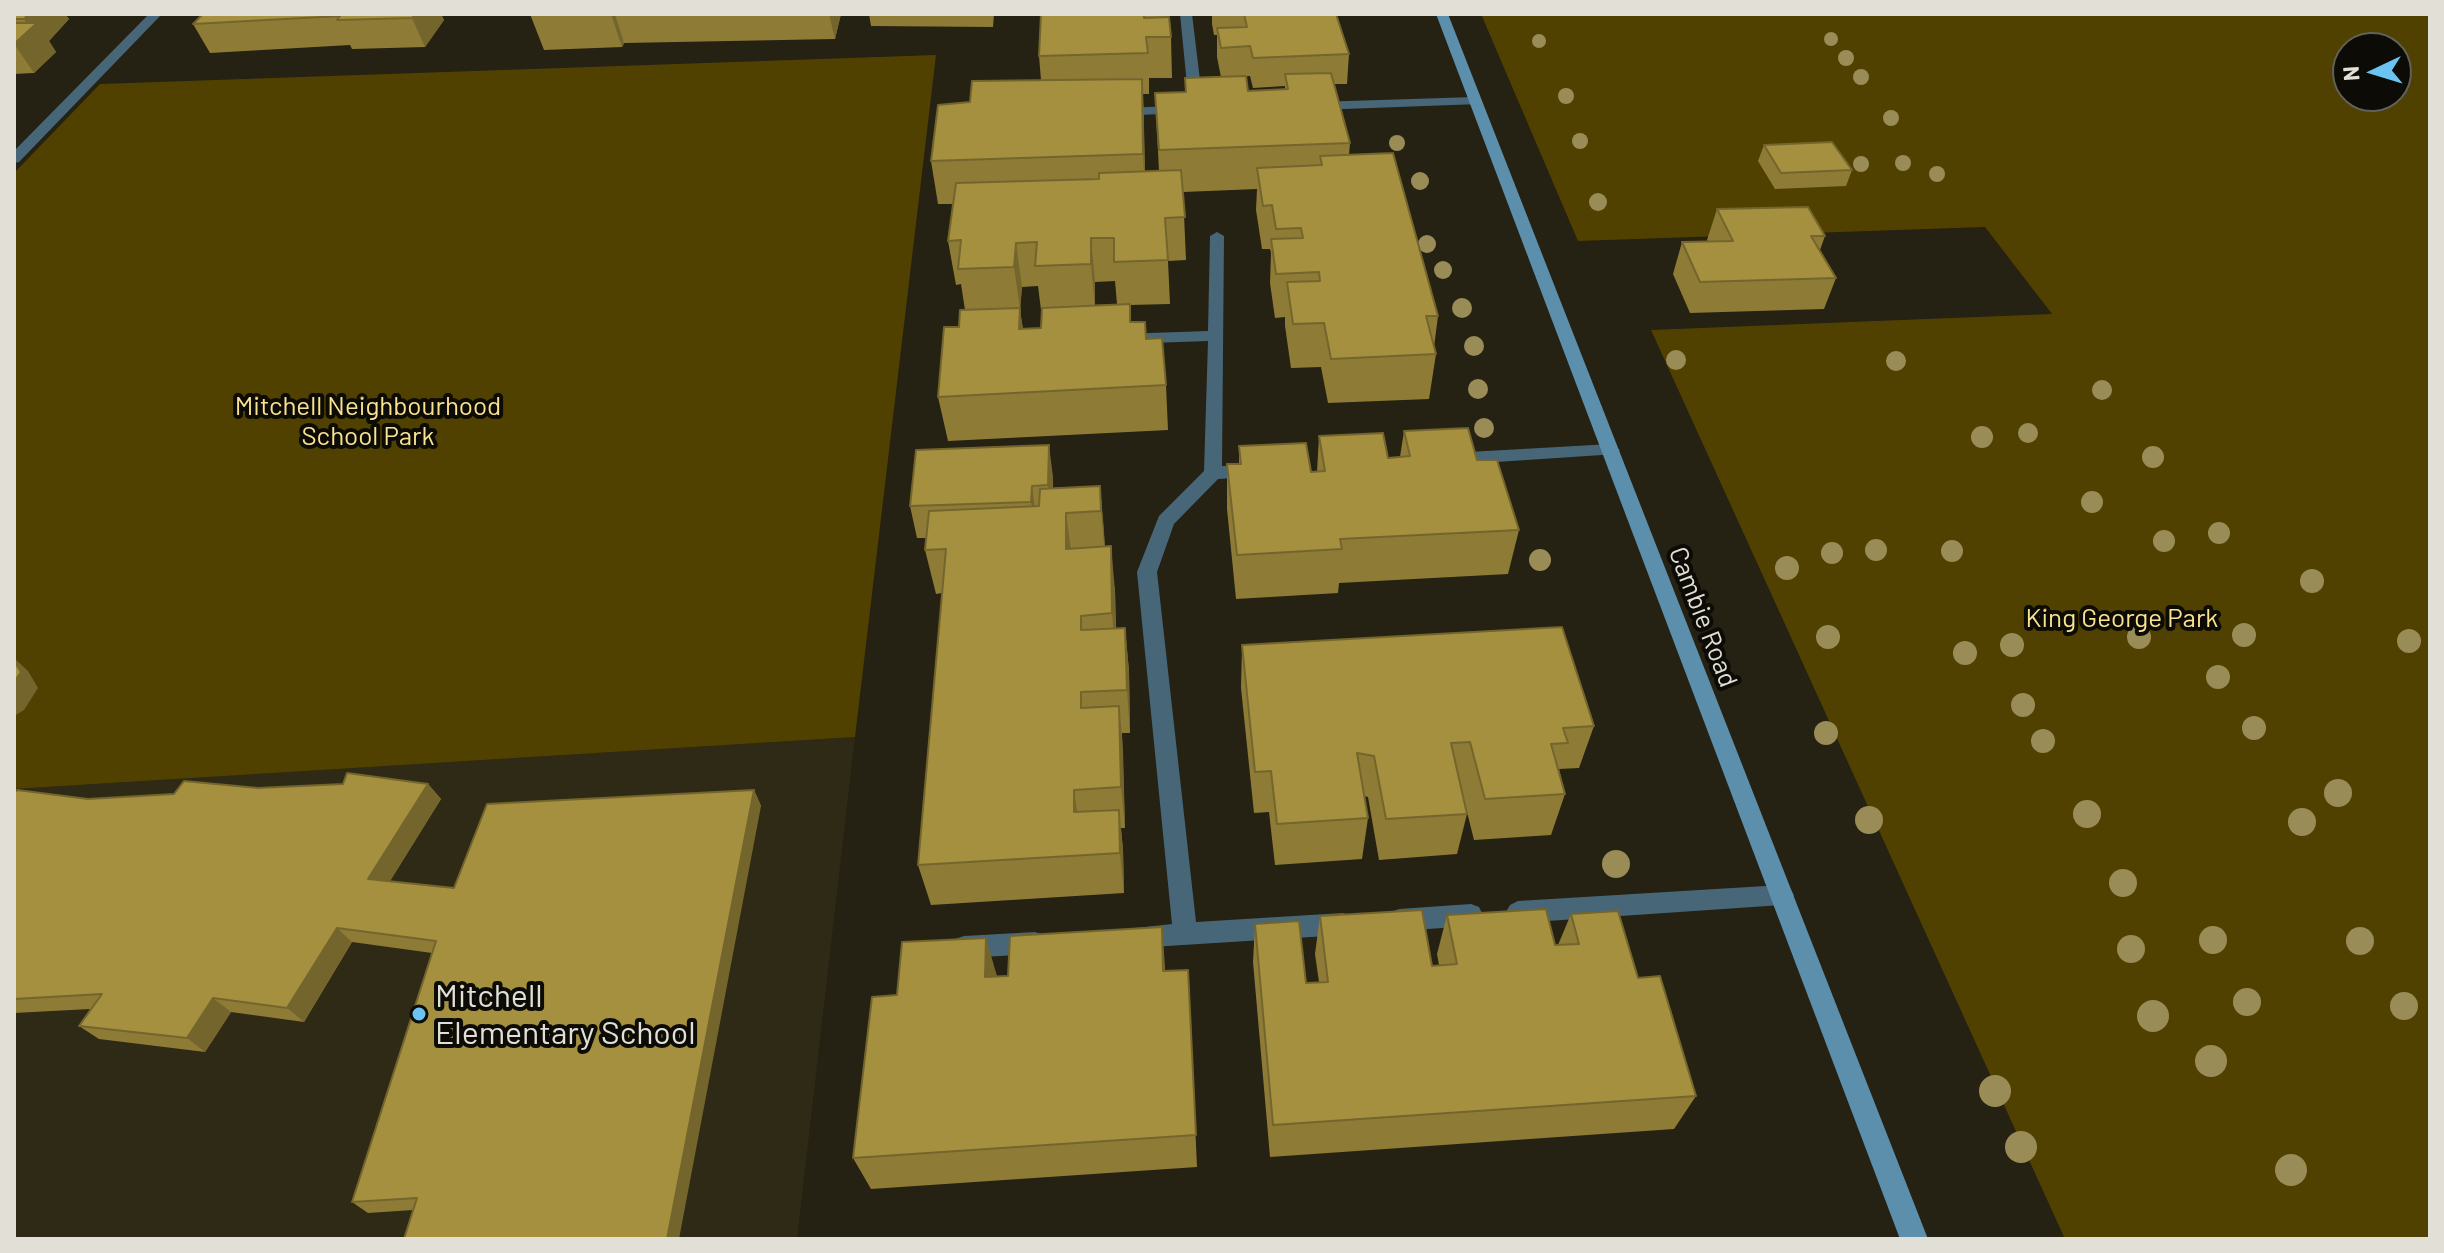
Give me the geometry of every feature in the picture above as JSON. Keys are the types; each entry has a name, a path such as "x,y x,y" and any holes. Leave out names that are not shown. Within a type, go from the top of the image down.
{"main road":[{"name":"Cambie Road","path":"1442,14 1914,1239"}],"street":[{"path":"14,159 156,14"},
{"path":"1186,14 1197,109"},
{"path":"1305,106 1475,101"},
{"path":"1105,112 1212,109"},
{"path":"1213,473 1217,236"},
{"path":"1105,339 1216,336"},
{"path":"1434,460 1611,450"},
{"path":"1185,934 1147,572 1166,521 1213,473 1276,469"},
{"path":"1107,938 1782,895"},
{"path":"952,948 1061,941"}],"shaded area":[{"name":"Mitchell Elementary School","path":"855,737 797,1239 14,1239 14,789"}],"green space":[{"name":"King George Park","path":"1481,14 2430,14 2430,1239 2065,1239 1651,330 2052,314 1985,227 1578,241"},
{"name":"Mitchell Neighbourhood School Park","path":"936,55 855,737 14,789 14,173 100,84"}],"building":[{"path":"14,14 29,14 24,19 14,19"},
{"path":"203,14 415,14 412,18 337,20 340,16 193,24"},
{"path":"1041,14 1144,14 1144,18 1169,17 1171,37 1146,37 1148,53 1039,56"},
{"path":"1244,14 1336,14 1349,54 1253,58 1250,46 1221,48 1217,28 1247,27"},
{"path":"14,23 37,23 14,44"},
{"path":"1331,73 1350,143 1159,150 1155,93 1186,92 1185,78 1246,76 1248,91 1288,89 1285,74"},
{"path":"1142,79 1143,154 931,161 938,105 970,102 972,81"},
{"path":"1832,142 1852,170 1781,173 1764,145"},
{"path":"1393,153 1438,316 1426,316 1436,354 1331,359 1324,323 1293,324 1287,282 1320,281 1319,272 1276,274 1271,239 1303,238 1301,228 1276,229 1272,205 1263,206 1257,168 1322,165 1320,156"},
{"path":"1181,170 1185,217 1165,218 1168,260 1114,262 1114,238 1091,238 1091,264 1035,266 1037,242 1016,243 1014,267 958,269 961,240 948,241 956,183 1099,179 1099,173"},
{"path":"1808,207 1825,236 1811,236 1836,278 1700,282 1682,242 1733,241 1717,209"},
{"path":"1130,304 1130,322 1145,322 1146,339 1162,338 1166,385 938,397 944,327 959,327 960,310 1020,308 1019,329 1041,328 1042,308"},
{"path":"1468,428 1477,460 1497,460 1519,530 1340,539 1342,549 1237,555 1227,464 1241,464 1239,446 1306,443 1311,472 1325,471 1319,436 1383,433 1388,458 1410,456 1404,431"},
{"path":"1049,445 1048,485 1032,486 1031,502 910,506 916,450"},
{"path":"1100,486 1101,511 1066,513 1066,549 1111,546 1112,613 1081,616 1081,630 1125,628 1127,690 1081,692 1081,708 1119,706 1121,787 1074,790 1074,812 1119,810 1120,853 918,865 946,549 925,550 929,511 1039,506 1040,489"},
{"path":"1562,627 1594,726 1563,728 1568,743 1551,744 1565,794 1485,799 1470,742 1451,743 1467,814 1386,819 1374,756 1357,753 1368,818 1277,824 1271,771 1255,772 1242,645"},
{"path":"14,661 21,672 14,682"},
{"path":"347,773 428,784 368,879 454,888 487,804 754,790 667,1239 404,1239 417,1198 352,1202 436,941 337,928 287,1008 213,998 187,1038 79,1026 102,994 14,999 14,793 17,790 88,799 174,794 184,781 258,788 343,784"},
{"path":"1546,909 1555,945 1579,944 1571,914 1618,911 1638,978 1660,976 1696,1096 1273,1125 1255,924 1299,921 1306,983 1328,982 1320,916 1422,910 1432,966 1457,964 1447,915"},
{"path":"1162,927 1163,971 1188,970 1196,1135 853,1158 872,997 897,995 902,942 986,938 985,977 1008,976 1010,936"}],"place":[{"name":"Mitchell Elementary School","path":"419,1014"}]}
